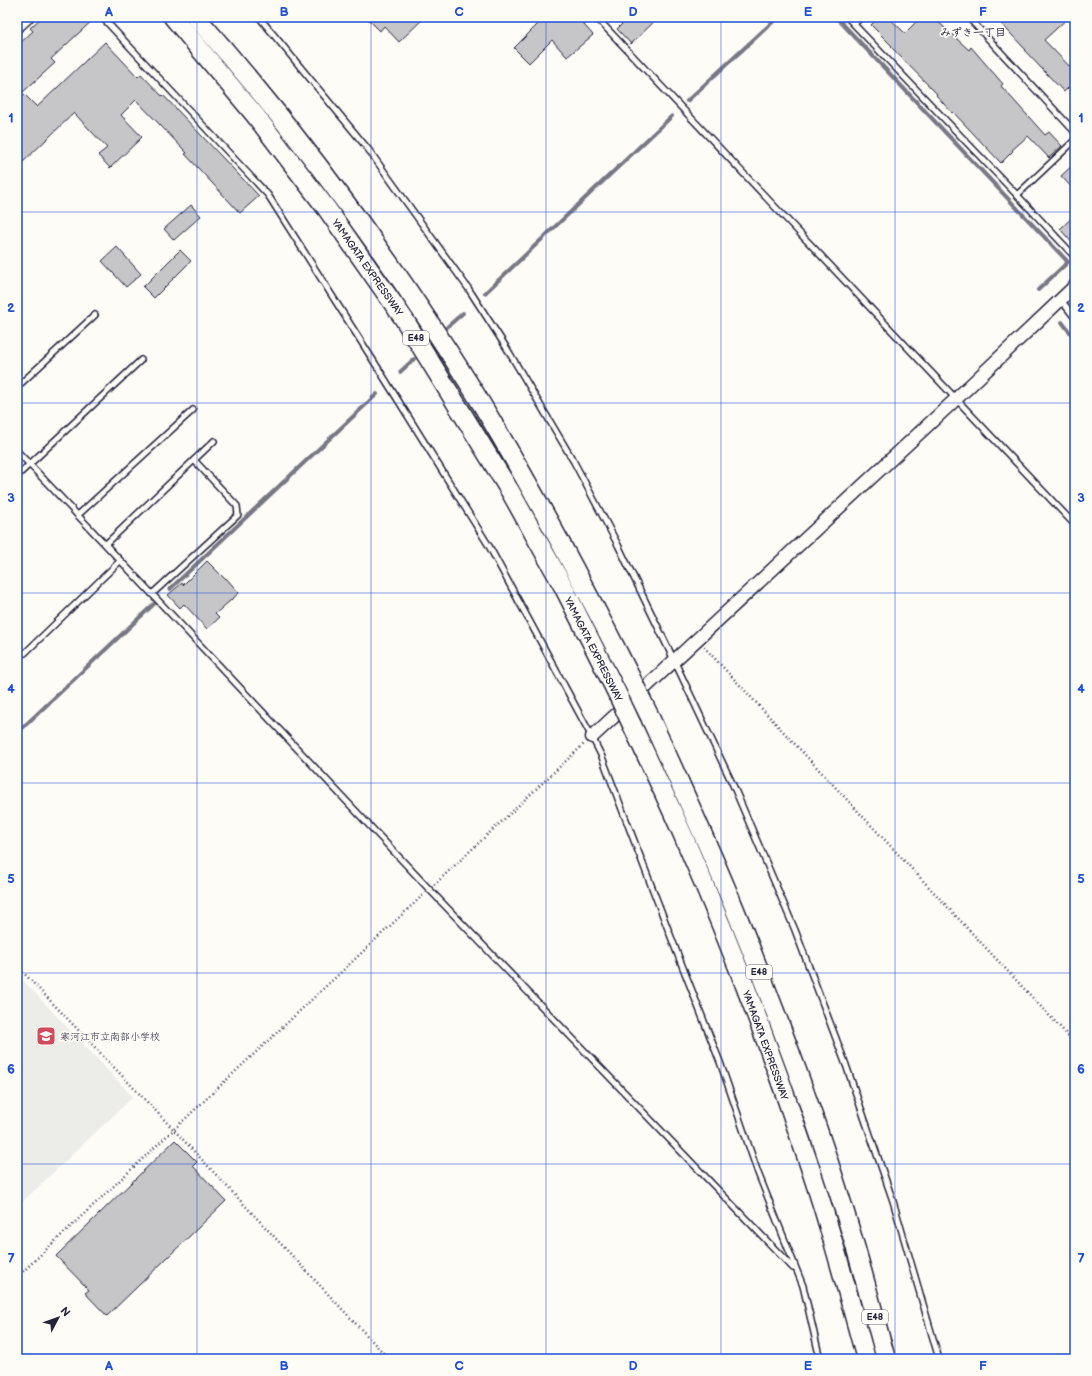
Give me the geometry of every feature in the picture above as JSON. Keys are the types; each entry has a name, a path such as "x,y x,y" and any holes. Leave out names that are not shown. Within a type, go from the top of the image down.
{"highway":[{"name":"YAMAGATA EXPRESSWAY","path":"173,17 255,115 289,159 327,209 404,319 510,491 563,586 632,725 682,833 724,932 773,1059 803,1145 835,1245 866,1359"},
{"name":"YAMAGATA EXPRESSWAY","path":"196,17 268,102 339,192 418,305 473,391 525,480 578,575 630,676 699,826 743,930 787,1044 820,1137 852,1238 886,1359"}],"main road":[{"path":"17,26 26,17"}],"street":[{"path":"592,736 956,399 1075,286"}],"lane":[{"path":"102,17 268,195 489,546 592,736 602,757 720,1062 758,1174 803,1286 820,1359"},
{"path":"259,17 368,149 468,288 506,347 574,462 618,545 733,785 800,944 846,1065 893,1201 939,1359"},
{"path":"596,17 1075,525"},
{"path":"847,17 1075,257"},
{"path":"854,24 861,17"},
{"path":"968,17 1075,132"},
{"path":"1017,195 1075,140"},
{"path":"1061,299 1075,318"},
{"path":"17,387 95,315"},
{"path":"17,476 141,360"},
{"path":"78,515 193,410"},
{"path":"106,544 214,441"},
{"path":"17,451 429,889 796,1270"},
{"path":"152,594 238,515 237,506 194,460"},
{"path":"25,653 120,560"}],"path":[{"path":"697,639 1075,1043"},
{"path":"17,1277 592,736"},
{"path":"17,966 174,1130 389,1359"}],"shaded area":[{"name":"寒河江市立南部小学校","path":"17,974 133,1097 17,1207"}],"building":[{"path":"42,17 96,17 51,59 55,63 23,92 17,85 17,46 33,31 30,28"},
{"path":"366,17 425,17 399,42 384,26 380,31"},
{"path":"545,17 577,17 593,35 567,57 552,40 529,63 514,48"},
{"path":"629,17 659,17 631,44 617,29"},
{"path":"879,17 888,17 905,33 921,17 933,17 969,50 971,47 1003,84 1001,86 1045,135 1049,132 1062,146 1049,158 1028,136 1012,150 1013,151 1001,163 953,112 952,113 936,95 937,94 871,25"},
{"path":"995,17 1069,17 1044,40 1075,72 1075,81 1064,92"},
{"path":"105,42 138,77 141,74 162,96 163,95 259,196 240,213 185,154 187,153 136,100 121,115 142,137 110,168 98,155 107,148 74,113 22,163 17,157 17,100 24,94 37,107"},
{"path":"1075,163 1075,191 1061,176"},
{"path":"191,205 201,216 174,240 164,229"},
{"path":"1075,215 1075,246 1060,229"},
{"path":"117,247 141,274 126,287 102,261"},
{"path":"180,250 191,261 154,298 143,287"},
{"path":"207,561 225,579 226,578 239,593 215,614 219,618 207,629 184,604 180,608 168,595 182,583 183,585"},
{"path":"175,1140 197,1162 193,1166 226,1201 107,1316 85,1293 89,1290 56,1256"}],"waterway":[{"path":"687,101 778,17"},
{"path":"836,17 1068,262 1038,290"},
{"path":"485,293 672,116"},
{"path":"447,327 463,313"},
{"path":"1062,322 1075,339"},
{"path":"400,372 414,359"},
{"path":"170,589 377,394"},
{"path":"17,733 156,602"}],"place":[{"name":"寒河江市立南部小学校","path":"46,1036"}],"district":[{"name":"みずき一丁目","path":"973,32"}]}
